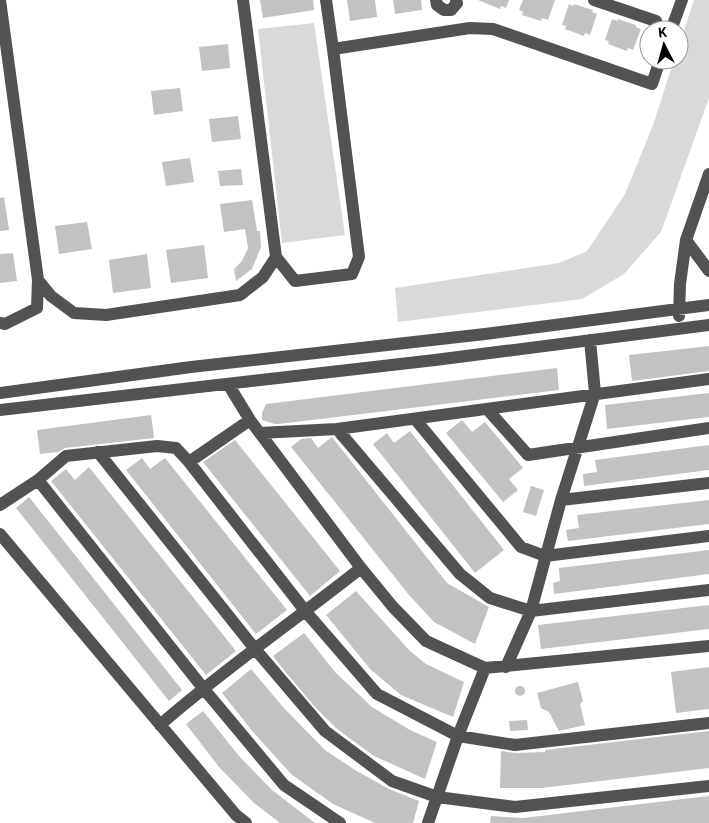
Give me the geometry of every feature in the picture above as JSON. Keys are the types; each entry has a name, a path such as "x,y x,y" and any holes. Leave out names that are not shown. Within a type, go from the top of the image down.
{"street":[{"path":"0,0 38,280 37,308 5,324 0,323"},
{"path":"243,0 276,257 295,281 352,274 359,257 326,0"},
{"path":"436,0 437,5 444,10 451,10 457,3 456,0"},
{"path":"594,0 653,20"},
{"path":"675,20 682,0"},
{"path":"333,49 470,28 493,29 652,84 657,70"},
{"path":"678,328 686,240 709,174"},
{"path":"686,240 709,270"},
{"path":"38,280 51,296 74,313 106,315 240,295 263,277 276,257"},
{"path":"0,393 709,305"},
{"path":"0,410 436,360 709,325"},
{"path":"506,667 530,611 561,500 595,393 590,340"},
{"path":"260,433 337,429 709,379"},
{"path":"228,384 250,420 361,568 393,607 426,640 485,668 709,646"},
{"path":"0,388 35,389"},
{"path":"488,410 528,455 709,428"},
{"path":"414,419 521,547 545,556 709,536"},
{"path":"189,462 250,420"},
{"path":"337,429 460,574 490,598 530,611 709,590"},
{"path":"0,505 38,480 66,456 158,446 176,448 306,612 377,694 458,736 515,745 709,722"},
{"path":"98,452 255,649 325,731 392,781 437,797 516,807 709,786"},
{"path":"38,480 203,688 284,785 340,823"},
{"path":"561,500 709,483"},
{"path":"0,534 236,815 246,823"},
{"path":"160,725 203,688 306,612 361,568"},
{"path":"428,823 458,736 485,668"}],"shaded area":[{"path":"694,0 709,0 709,98 661,232 624,274 582,299 398,322 395,288 559,263 587,251 625,194 653,125 671,70 689,70 689,20 687,20"},
{"path":"314,23 345,235 282,243 258,29"}],"building":[{"path":"260,0 313,0 314,10 263,18"},
{"path":"347,0 375,0 377,17 350,21"},
{"path":"393,0 421,0 422,10 395,14"},
{"path":"478,0 509,0 506,8 501,6 500,9"},
{"path":"523,0 555,0 548,20 542,18 541,21 522,15 523,12 519,10"},
{"path":"569,4 593,10 592,12 597,14 590,35 585,33 584,36 565,29 566,26 562,25"},
{"path":"612,19 636,25 639,28 639,34 633,50 628,48 627,51 608,44 609,41 605,40"},
{"path":"228,44 230,68 202,71 199,47"},
{"path":"180,88 183,111 154,115 151,91"},
{"path":"238,116 241,139 212,142 209,119"},
{"path":"190,158 194,182 166,186 162,162"},
{"path":"241,169 243,185 220,186 218,171"},
{"path":"4,197 9,230 0,231 0,198"},
{"path":"252,200 257,231 260,231 261,247 252,269 236,281 234,269 242,261 248,248 245,229 224,232 220,204"},
{"path":"87,222 92,249 59,254 55,226"},
{"path":"204,245 208,278 171,283 166,250"},
{"path":"13,253 17,281 0,283 0,254"},
{"path":"147,254 151,288 113,293 109,260"},
{"path":"709,346 709,371 632,381 629,355"},
{"path":"557,368 559,390 279,424 262,420 262,413 266,404"},
{"path":"709,393 709,417 607,429 605,405"},
{"path":"151,415 154,438 65,448 58,452 40,454 37,430"},
{"path":"462,420 472,432 485,422 523,468 509,479 518,490 503,502 446,433"},
{"path":"410,431 504,550 475,573 373,444 387,433 394,443"},
{"path":"332,437 447,583 489,607 475,644 434,622 409,595 291,447 301,439 311,438 318,448"},
{"path":"235,440 340,571 310,596 203,462"},
{"path":"709,445 709,470 584,486 583,474 597,472 595,460"},
{"path":"142,458 150,469 165,458 287,610 256,634 126,470"},
{"path":"89,467 236,651 206,675 51,481 66,469 75,480"},
{"path":"531,486 544,490 536,516 523,512"},
{"path":"29,497 182,690 169,701 16,508"},
{"path":"709,500 709,524 568,541 566,530 579,528 577,515"},
{"path":"709,550 709,574 554,594 553,583 560,581 559,568"},
{"path":"356,591 409,650 426,664 464,682 453,717 401,695 371,670 326,615"},
{"path":"709,605 709,629 541,649 538,625"},
{"path":"304,633 335,672 372,707 410,730 437,742 425,779 374,756 337,729 287,674 273,656"},
{"path":"709,667 709,709 676,713 671,672"},
{"path":"251,669 283,707 325,750 389,789 419,801 413,823 375,823 333,804 291,774 253,732 222,693"},
{"path":"578,682 583,701 580,704 585,725 559,731 549,712 541,708 537,693"},
{"path":"518,686 522,686 525,691 524,695 518,696 515,693 515,689"},
{"path":"203,711 239,756 272,790 315,823 280,823 254,803 219,767 186,724"},
{"path":"527,720 528,730 510,731 509,721"},
{"path":"709,731 709,768 542,788 500,788 501,751 516,753 545,752 545,750"},
{"path":"709,796 709,823 490,823 491,816 523,818"}]}
